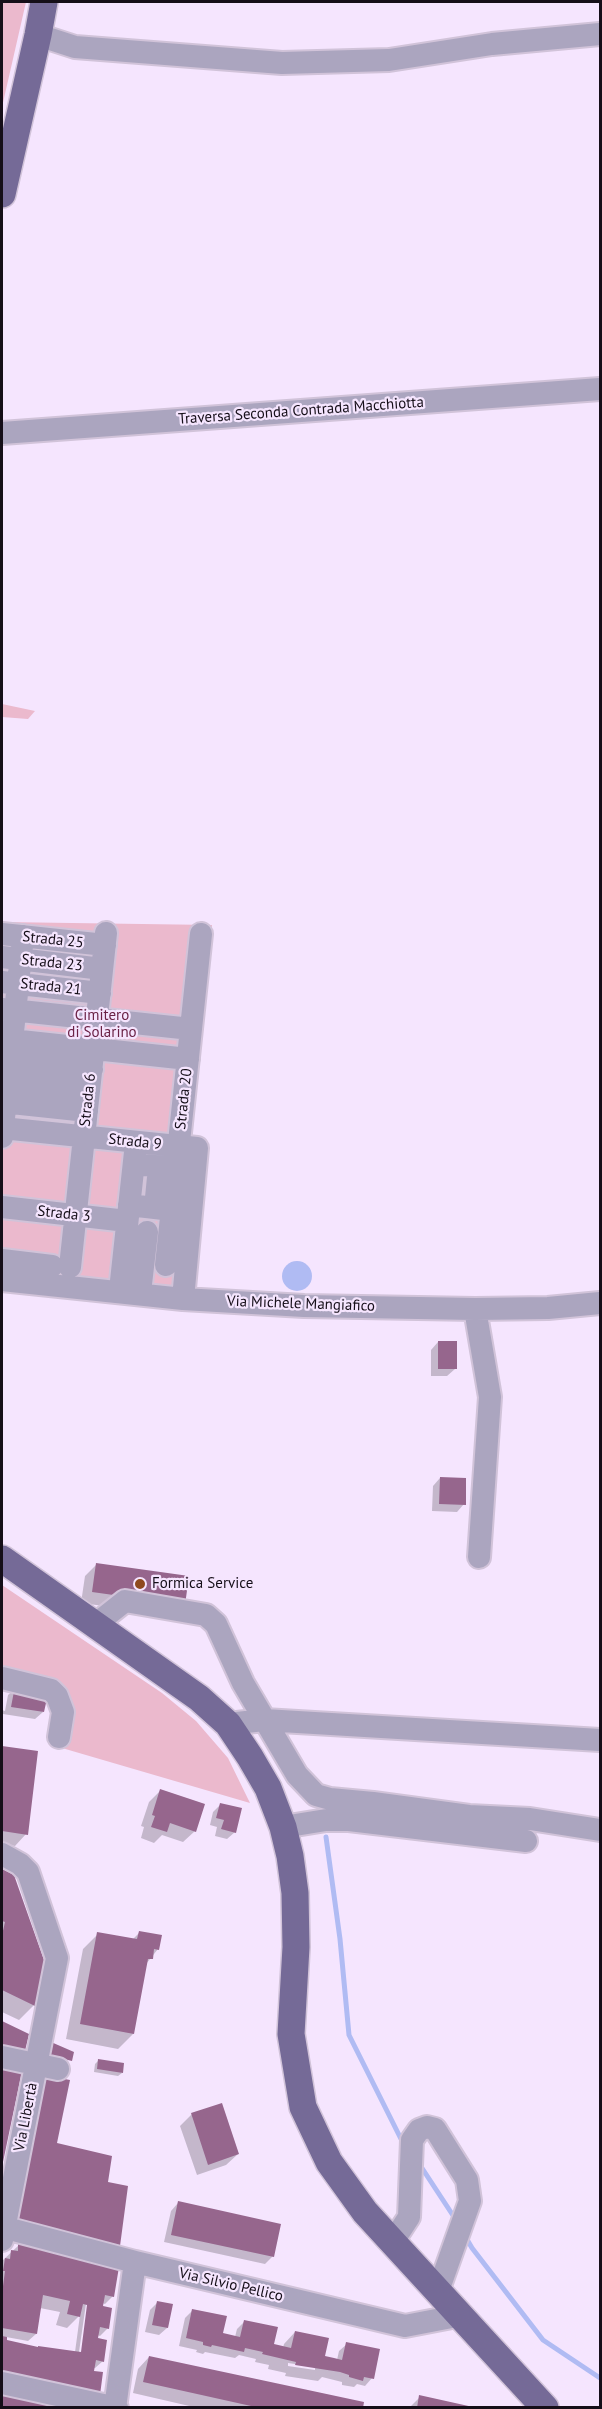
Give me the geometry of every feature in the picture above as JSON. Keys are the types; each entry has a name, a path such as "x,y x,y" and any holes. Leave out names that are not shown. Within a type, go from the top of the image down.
{"main road":[{"path":"2,194 43,12"},
{"path":"2,1559 199,1698 228,1724 250,1757 268,1788 283,1827 290,1856 295,1893 296,1947 291,2034 303,2107 329,2162 365,2211 545,2408"}],"street":[{"path":"43,12 75,47 282,63 388,60 492,44 600,34"},
{"name":"Traversa Seconda Contrada Macchiotta","path":"2,433 600,389"},
{"name":"Strada 20","path":"141,1218 188,1059 201,934"},
{"path":"2,1131 12,935"},
{"name":"Strada 25","path":"12,935 105,939"},
{"name":"Strada 6","path":"2,1260 61,1266 76,1215 105,939"},
{"name":"Strada 23","path":"11,958 102,969"},
{"name":"Strada 21","path":"10,983 100,993"},
{"path":"8,1010 191,1029"},
{"path":"5,1070 90,1080 188,1059"},
{"path":"5,1070 90,1080"},
{"name":"Strada 9","path":"2,1131 84,1137 160,1157"},
{"path":"131,1282 141,1218 160,1157"},
{"path":"160,1157 183,1299"},
{"name":"Strada 3","path":"2,1207 76,1215 141,1218 170,1234 166,1265"},
{"name":"Via Michele Mangiafico","path":"2,1280 183,1299 304,1306 475,1310 548,1308 600,1303"},
{"path":"475,1310 490,1397 479,1557"},
{"path":"96,1624 125,1601 206,1615 216,1624 234,1667 297,1775 316,1795 330,1799 469,1816 530,1819 600,1830"},
{"path":"2,1678 51,1690 57,1696 63,1712 59,1737"},
{"path":"228,1724 264,1720 600,1740"},
{"path":"283,1827 326,1820 349,1820 526,1841"},
{"name":"Via Libertà","path":"2,1854 20,1864 28,1872 57,1959 2,2231"},
{"path":"2,2057 58,2070"},
{"path":"392,2243 409,2217 412,2140 419,2130 427,2127 435,2129 466,2180 470,2201 438,2291"},
{"name":"Via Silvio Pellico","path":"2,2231 405,2326 462,2315"},
{"path":"2,2383 115,2407 135,2262"}],"green space":[{"path":"2,2 26,2 2,107"},
{"path":"2,704 35,711 28,719 2,717"},
{"name":"Cimitero di Solarino","path":"2,922 212,925 176,1293 2,1272"},
{"path":"2,1585 162,1693 196,1721 228,1758 250,1803 62,1748 67,1709 2,1674"}],"water":[{"path":"297,1261 308,1265 312,1276 308,1287 297,1291 286,1287 282,1276 286,1265"}],"building":[{"path":"438,1341 457,1341 457,1369 438,1369"},
{"path":"440,1477 466,1478 466,1505 439,1504"},
{"name":"Formica Service","path":"96,1563 189,1576 185,1605 92,1592"},
{"path":"15,1686 48,1694 44,1712 11,1707"},
{"path":"2,1746 38,1751 28,1835 2,1831"},
{"path":"160,1789 205,1804 196,1832 170,1823 167,1832 151,1827"},
{"path":"220,1803 242,1808 236,1833 221,1829 224,1820 216,1818"},
{"path":"2,1869 14,1875 45,1963 35,2006 2,1990 2,1935 5,1922 2,1921"},
{"path":"139,1931 162,1935 159,1950 154,1949 153,1959 148,1959 134,2034 80,2024 97,1932 137,1939"},
{"path":"2,2021 29,2034 25,2051 2,2046"},
{"path":"51,2042 74,2052 72,2061 48,2055"},
{"path":"98,2059 124,2063 123,2073 97,2069"},
{"path":"2,2066 22,2071 3,2162 2,2162"},
{"path":"43,2075 70,2080 57,2143 112,2156 108,2182 128,2186 120,2246 15,2221"},
{"path":"222,2103 239,2154 208,2165 191,2113"},
{"path":"178,2201 281,2224 274,2257 171,2235"},
{"path":"18,2243 119,2267 114,2297 105,2295 103,2306 112,2308 109,2329 100,2327 98,2338 107,2340 104,2362 96,2360 94,2371 103,2372 100,2395 2,2373 2,2336 7,2337 7,2340 38,2347 81,2352 87,2305 83,2304 80,2317 67,2314 70,2301 43,2295 37,2334 2,2328 5,2258 10,2259 11,2250 18,2251"},
{"path":"157,2301 173,2304 168,2328 152,2325"},
{"path":"192,2309 227,2316 223,2333 240,2337 244,2320 278,2327 274,2344 291,2348 295,2331 329,2338 325,2356 342,2360 346,2342 380,2349 374,2379 364,2377 363,2381 340,2372 295,2365 296,2362 245,2348 244,2352 203,2345 203,2342 186,2338"},
{"path":"149,2356 364,2402 363,2408 260,2408 143,2382"},
{"path":"2,2394 57,2407 57,2408 2,2408"},
{"path":"419,2395 473,2407 473,2408 417,2408"}],"waterway":[{"path":"326,1837 340,1939 349,2035 403,2143"},
{"path":"418,2162 456,2220"},
{"path":"465,2236 543,2340 600,2378"}],"place":[{"name":"Formica Service","path":"140,1584"}]}
